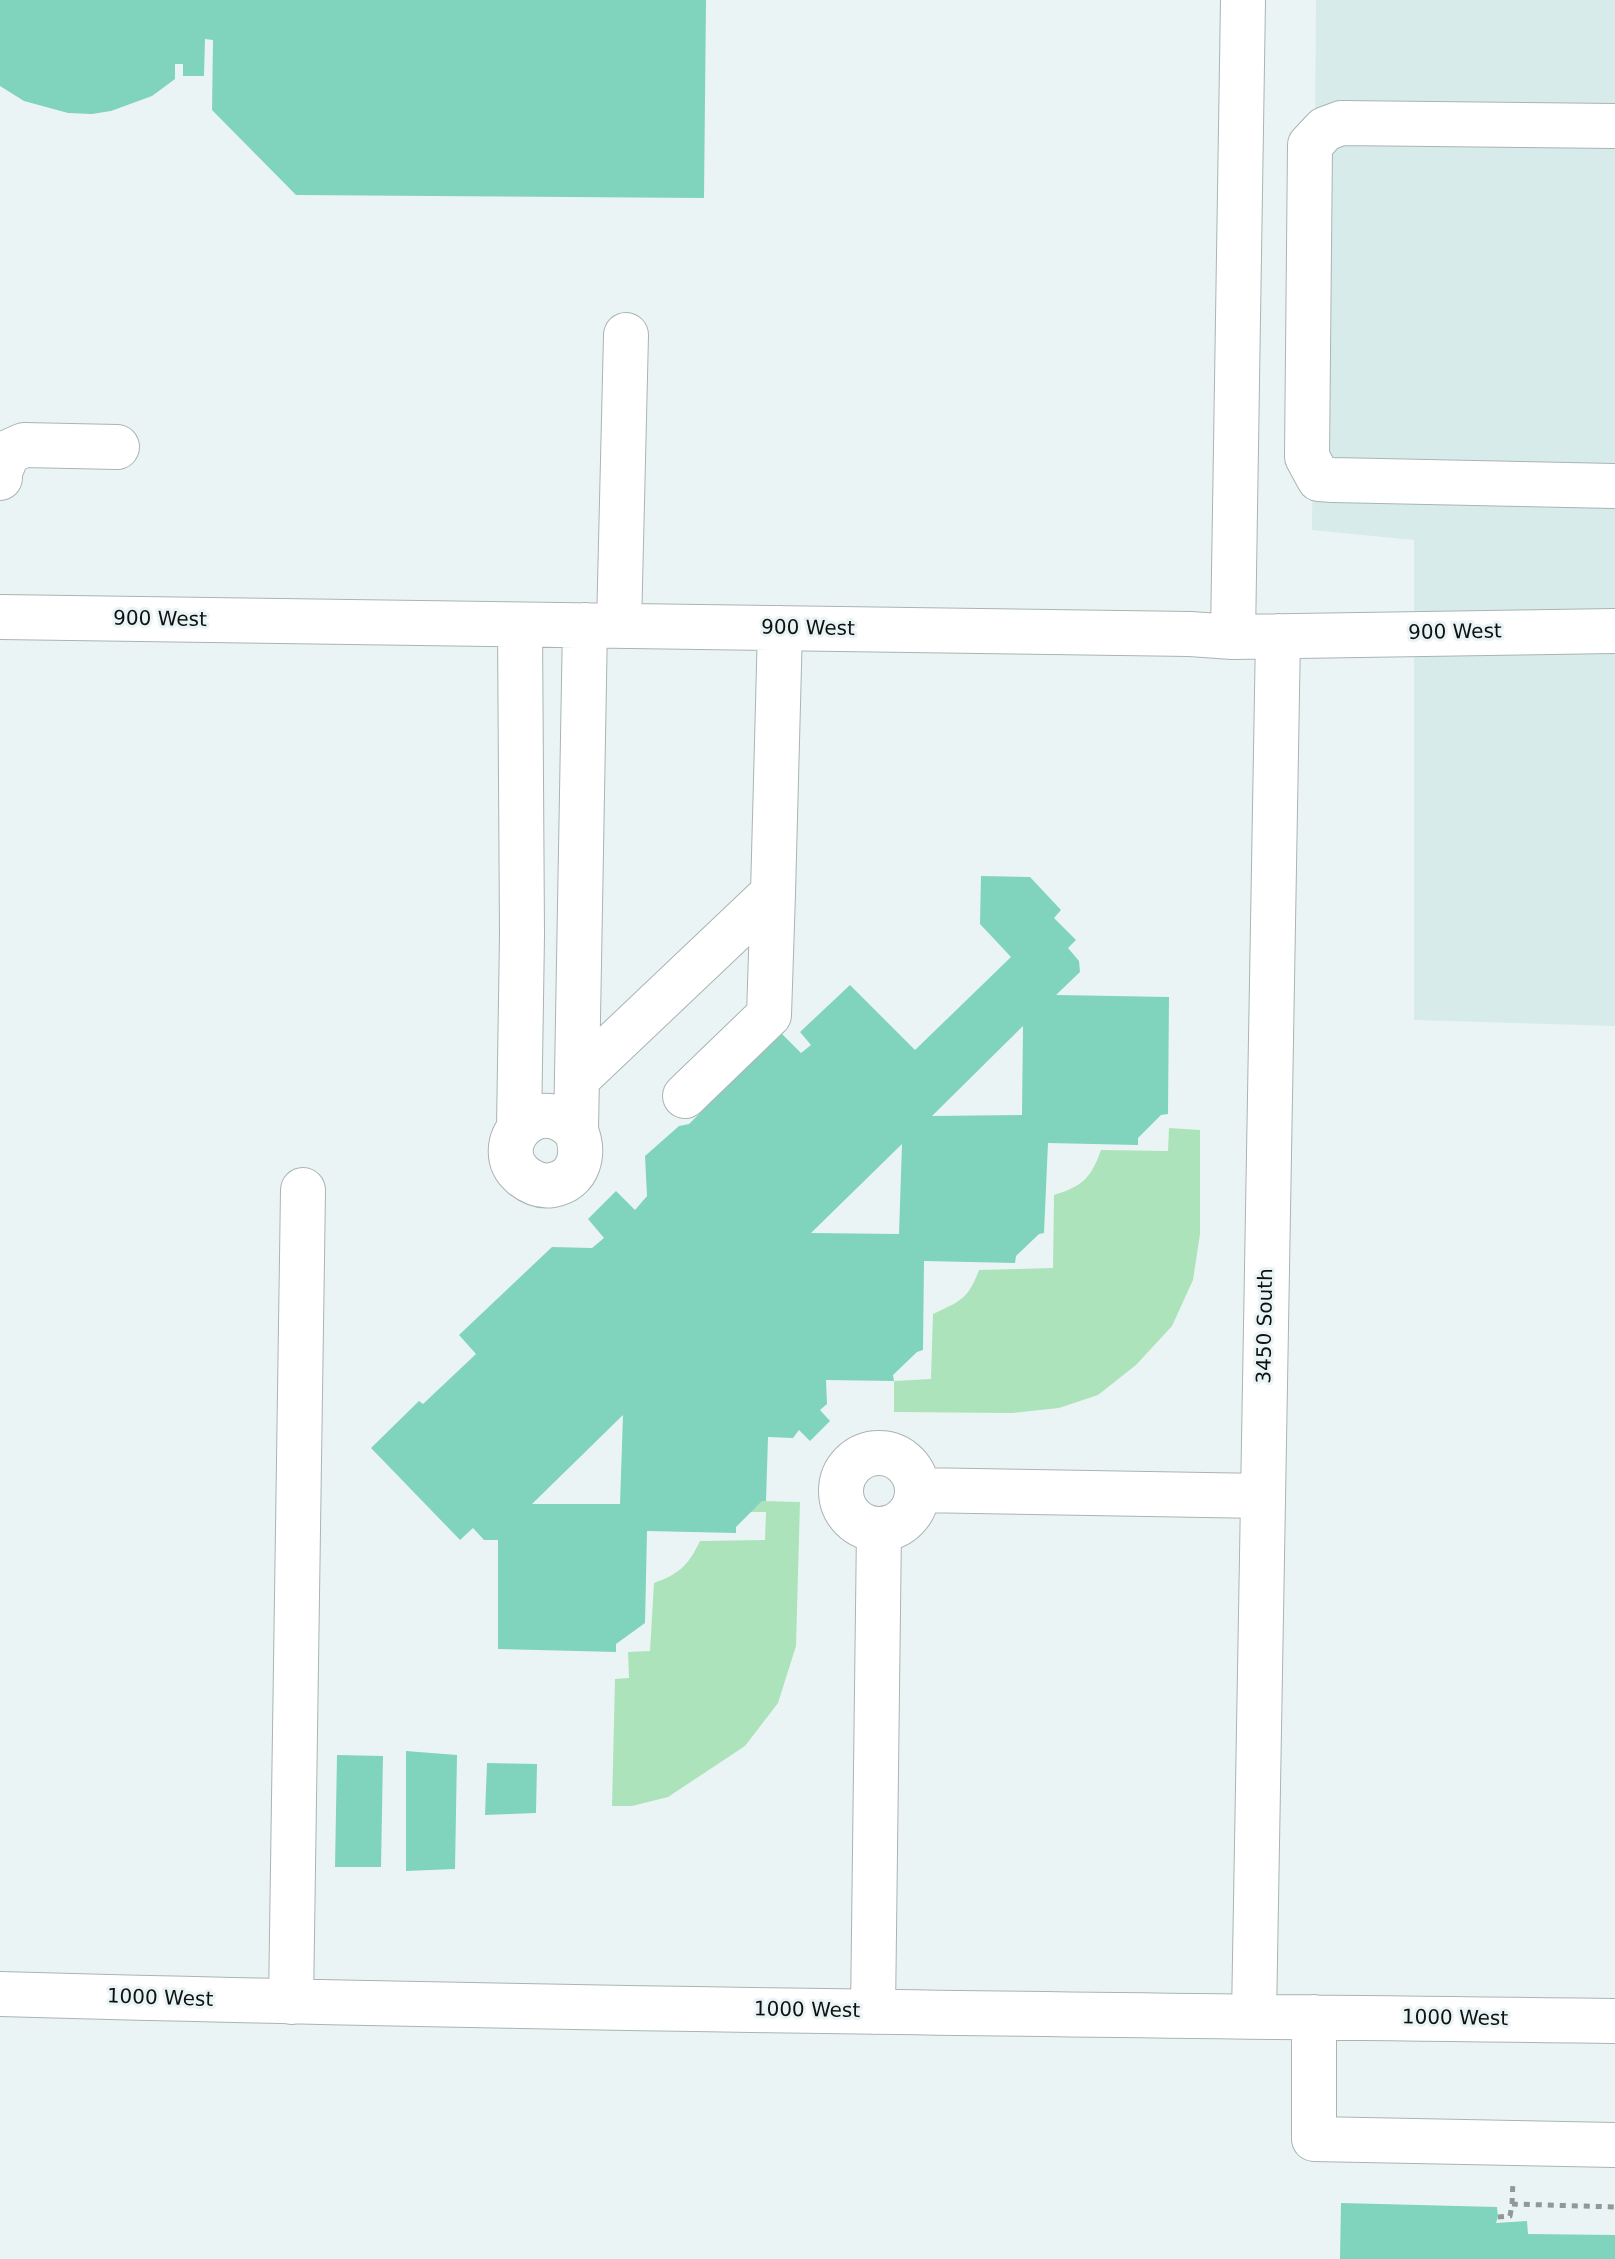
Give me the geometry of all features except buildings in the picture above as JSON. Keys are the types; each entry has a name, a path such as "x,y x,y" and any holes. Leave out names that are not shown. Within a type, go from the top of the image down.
{"street":[{"path":"1233,637 1243,0"},
{"path":"1615,126 1341,123 1325,129 1310,145 1307,457 1319,479 1615,486"},
{"path":"576,1131 569,1123 548,1115 527,1121 513,1138 511,1149 518,1172 539,1185 562,1182 573,1175 582,1153 576,1131 580,936 626,335"},
{"path":"0,478 8,452 24,445 117,447"},
{"name":"900 West","path":"0,617 1233,637 1615,631"},
{"path":"519,1128 522,935 520,625"},
{"path":"685,1096 769,1015 780,628"},
{"name":"3450 South","path":"1254,2016 1278,636"},
{"path":"577,1079 773,893"},
{"path":"522,935 580,936"},
{"path":"291,2002 303,1190"},
{"path":"873,1453 898,1458 908,1466 915,1477 917,1490 916,1502 910,1513 891,1527 879,1529 857,1521 843,1502 841,1490 851,1466 861,1457 873,1453"},
{"path":"917,1490 1263,1496"},
{"path":"873,2012 879,1529"},
{"name":"1000 West","path":"0,1994 873,2012 1615,2021"},
{"path":"1314,2017 1314,2139 1615,2145"}],"path":[{"path":"1498,2217 1510,2216 1512,2204 1615,2207"}],"shaded area":[{"path":"1316,0 1615,0 1615,1026 1414,1020 1414,540 1312,530"}],"green space":[{"path":"1169,1128 1200,1130 1200,1234 1193,1280 1172,1326 1136,1365 1098,1395 1059,1408 1012,1413 894,1412 894,1381 931,1379 933,1314 962,1298 979,1270 1053,1268 1054,1195 1085,1180 1101,1150 1168,1151"},
{"path":"762,1501 800,1502 796,1646 778,1703 745,1746 668,1797 632,1806 612,1806 615,1679 629,1678 628,1652 650,1651 654,1583 682,1568 700,1541 765,1540 766,1512 750,1512"}]}
